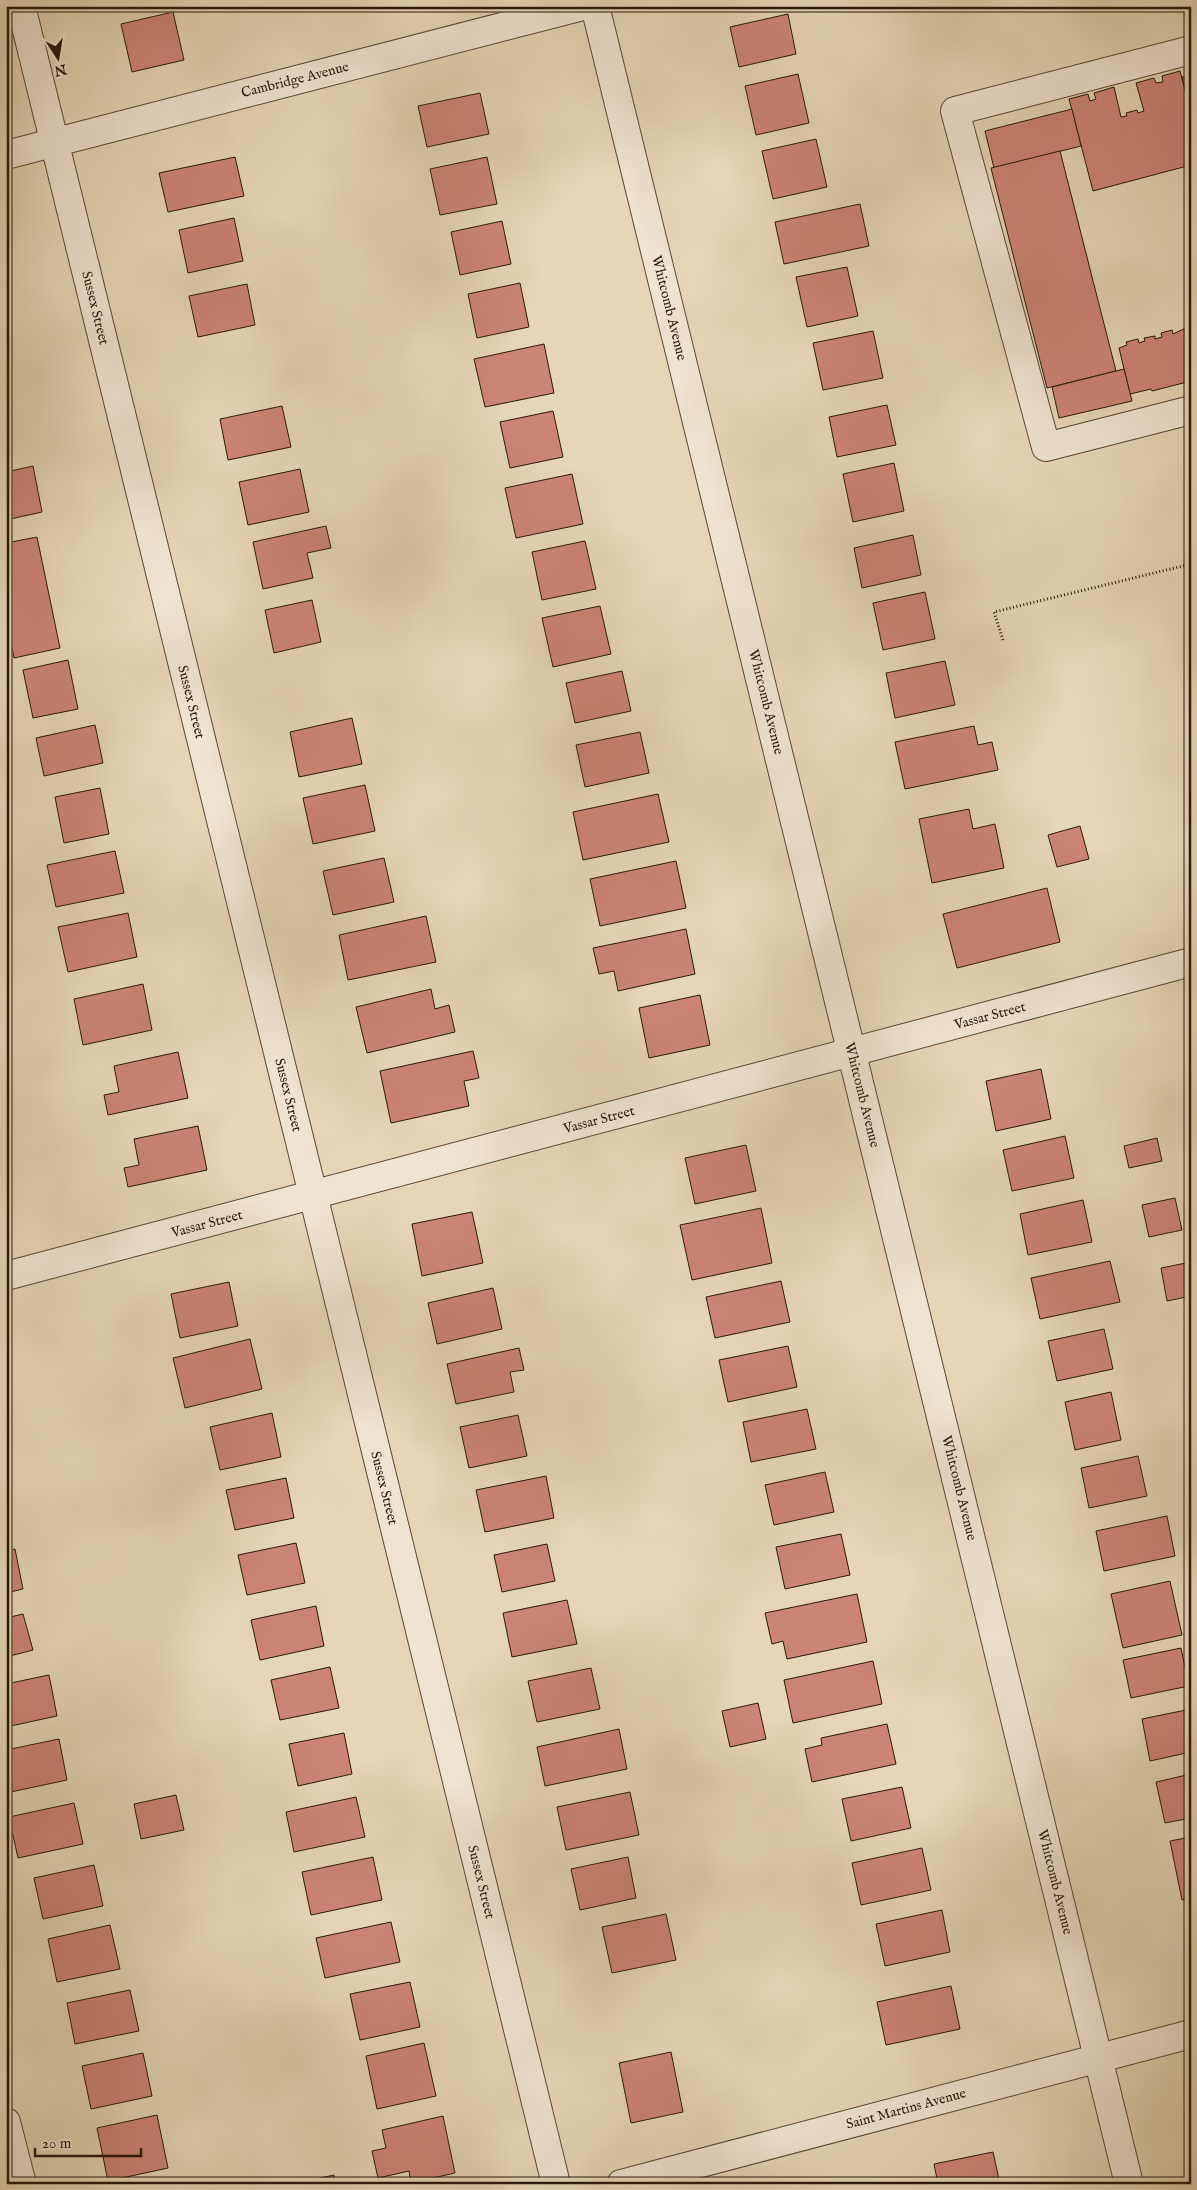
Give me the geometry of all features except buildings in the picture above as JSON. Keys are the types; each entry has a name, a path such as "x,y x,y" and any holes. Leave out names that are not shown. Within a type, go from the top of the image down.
{"street":[{"name":"Sussex Street","path":"21,6 556,2184"},
{"name":"Cambridge Avenue","path":"6,155 583,6"},
{"name":"Whitcomb Avenue","path":"595,6 1129,2184"},
{"path":"1191,50 956,112 1046,447 1191,410"},
{"name":"Vassar Street","path":"6,1276 1191,962"},
{"name":"Saint Martins Avenue","path":"621,2184 1191,2034"},
{"path":"6,2122 22,2184"}],"path":[{"path":"1003,640 994,612 1191,564"}]}
